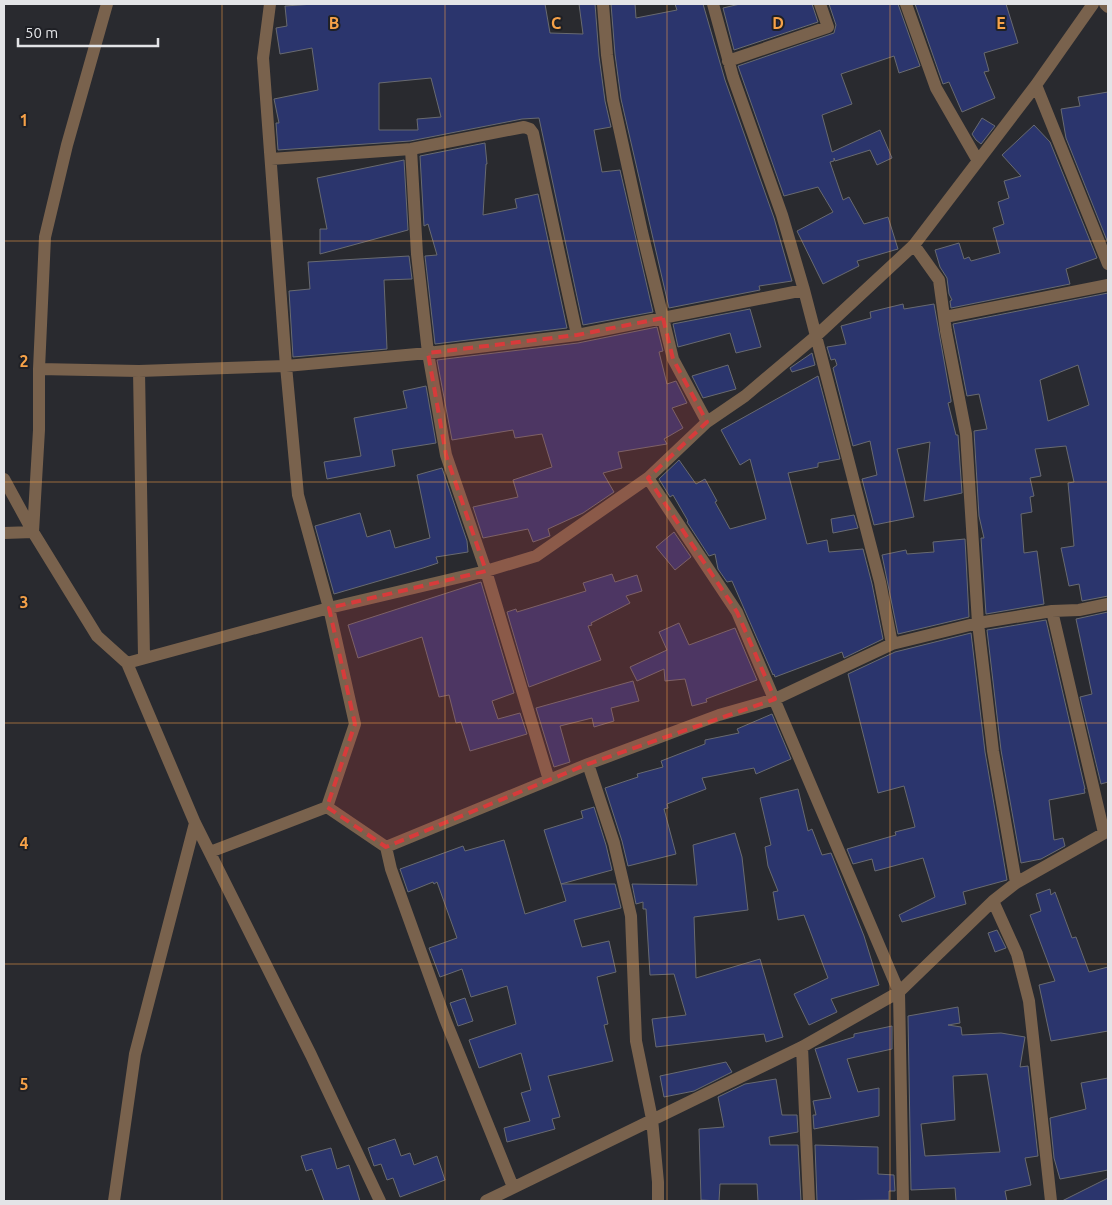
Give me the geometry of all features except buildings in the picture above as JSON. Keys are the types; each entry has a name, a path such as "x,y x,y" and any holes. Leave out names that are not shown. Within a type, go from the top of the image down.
{"street":[{"path":"32,532 39,430 39,370 45,237 67,145 107,4"},
{"path":"210,852 327,806 355,724 329,608 298,495 286,366 263,58 270,4"},
{"path":"603,4 613,100 663,318 673,358 707,422"},
{"path":"713,4 728,61 782,215 804,290 880,582 892,644"},
{"path":"728,61 828,28 820,4"},
{"path":"906,4 936,88 978,161"},
{"path":"126,663 329,608 486,571 536,556 648,478 707,422 745,396 816,336 914,246 1036,85 1093,4"},
{"path":"1105,4 1108,7"},
{"path":"1036,85 1108,264"},
{"path":"271,159 411,149 524,128 530,129 533,133 577,335"},
{"path":"411,149 417,254 428,353 446,455 486,571 549,780"},
{"path":"914,246 939,280 966,434 978,623 993,751 1016,883"},
{"path":"945,317 1108,285"},
{"path":"39,370 139,371 286,366 428,353 577,335 804,290"},
{"path":"139,371 144,657"},
{"path":"648,478 737,612 899,992 903,1201"},
{"path":"4,479 32,532 97,636 126,663 195,823 311,1055 380,1201"},
{"path":"4,533 32,532"},
{"path":"386,847 588,764 719,716 775,699 892,644 978,623 1052,611 1079,610 1108,604"},
{"path":"486,1201 802,1047 899,992 993,902 1016,883 1106,832 1052,611"},
{"path":"588,764 614,843 631,916 636,1041 652,1119 658,1201"},
{"path":"327,806 386,847 391,868 445,1019 513,1187"},
{"path":"114,1201 134,1054 195,823"},
{"path":"993,902 1017,954 1030,1001 1051,1201"},
{"path":"802,1047 809,1201"}],"highlighted area":[{"path":"663,318 673,359 707,422 648,478 737,612 775,699 588,764 386,847 327,807 355,724 329,608 486,571 446,455 428,353 577,335"}]}
